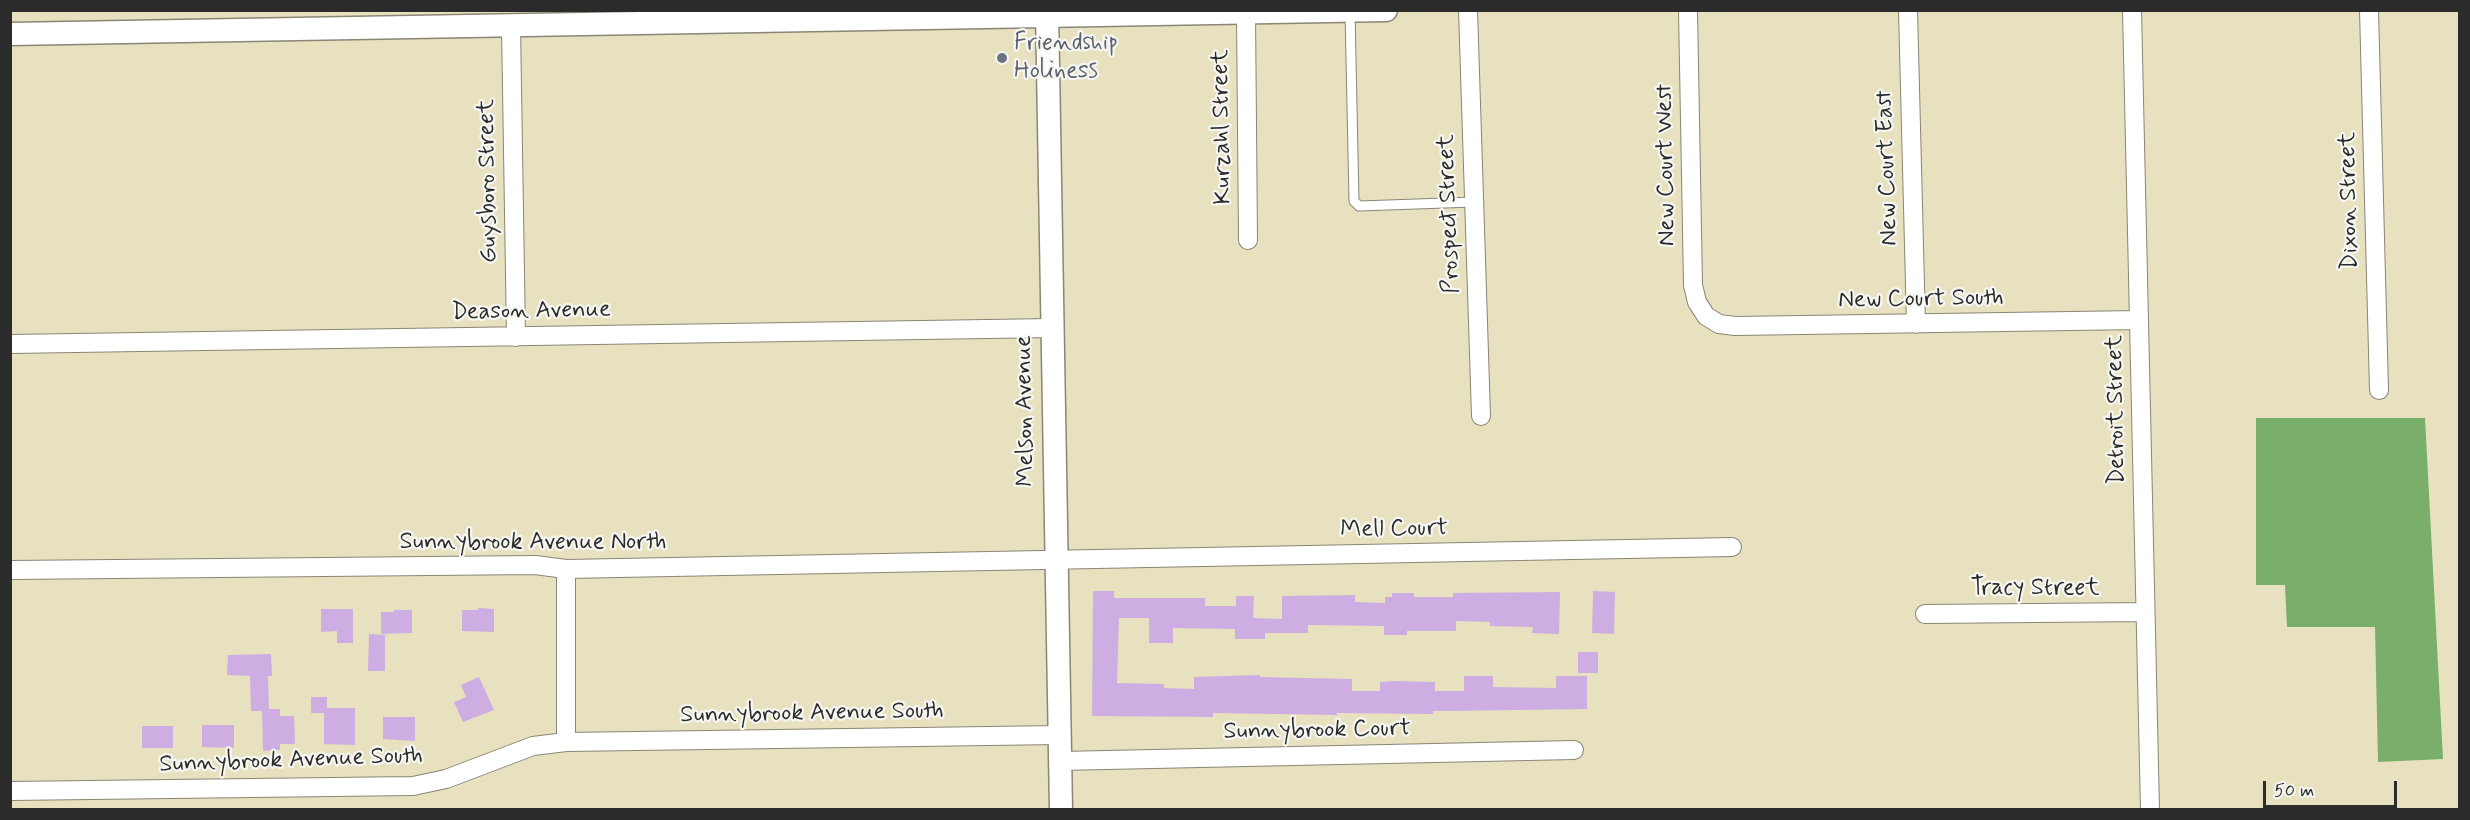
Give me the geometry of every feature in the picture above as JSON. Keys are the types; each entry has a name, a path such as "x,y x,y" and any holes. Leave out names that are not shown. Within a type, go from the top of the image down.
{"street":[{"path":"10,34 511,25 742,16 1386,10"},
{"name":"Prospect Street","path":"1468,10 1481,416"},
{"name":"New Court West","path":"1688,10 1693,285 1697,302 1706,316"},
{"name":"New Court East","path":"1908,10 1916,324"},
{"name":"Detroit Street","path":"2132,10 2150,810"},
{"name":"Dixon Street","path":"2369,10 2379,390"},
{"name":"Kurzahl Street","path":"1246,13 1248,240"},
{"name":"Melson Avenue","path":"1047,14 1060,810"},
{"name":"Guysboro Street","path":"511,25 516,337"},
{"name":"New Court South","path":"1706,316 1719,324 1735,326 2139,320"},
{"name":"Deason Avenue","path":"10,344 1052,328"},
{"name":"Mell Court","path":"1056,560 1732,548"},
{"name":"Sunnybrook Avenue North","path":"10,570 536,565 566,569 1056,560"},
{"path":"566,569 566,742"},
{"name":"Tracy Street","path":"1925,614 2145,612"},
{"name":"Sunnybrook Avenue South","path":"10,790 413,786 446,779 533,746 566,742 1059,735"},
{"name":"Sunnybrook Court","path":"1060,761 1574,750"}],"lane":[{"path":"1350,11 1354,201 1359,206 1474,202"}],"green space":[{"path":"2256,418 2425,418 2443,759 2378,762 2375,627 2287,627 2285,585 2256,585"}],"building":[{"path":"1093,591 1114,591 1114,598 1205,598 1205,606 1236,606 1236,596 1254,596 1253,618 1282,619 1282,596 1355,595 1355,602 1385,603 1385,597 1392,597 1392,593 1414,593 1414,597 1453,597 1453,593 1560,592 1559,634 1532,633 1533,627 1490,626 1490,622 1456,621 1456,631 1407,631 1407,635 1384,635 1384,626 1308,625 1308,633 1265,633 1265,639 1235,639 1235,629 1173,628 1173,643 1149,643 1149,618 1119,618 1117,683 1164,684 1164,688 1194,689 1194,677 1260,675 1260,677 1352,679 1352,691 1380,691 1380,682 1394,681 1435,682 1435,691 1464,691 1464,676 1493,676 1493,687 1556,688 1556,676 1587,676 1587,709 1433,711 1433,714 1213,713 1213,717 1092,716"},
{"path":"1593,591 1615,592 1614,634 1592,633"},
{"path":"478,608 494,609 494,632 462,631 462,610 478,610"},
{"path":"321,609 353,609 353,643 337,643 337,631 321,632"},
{"path":"394,610 412,610 412,633 381,634 381,612 394,612"},
{"path":"369,634 385,635 385,671 368,671"},
{"path":"1578,652 1598,652 1598,673 1578,673"},
{"path":"271,654 272,676 268,676 269,709 280,709 280,716 294,716 295,744 280,744 280,750 263,751 262,711 251,711 250,676 227,675 228,655"},
{"path":"479,677 494,710 463,722 454,702 466,697 461,685"},
{"path":"311,697 327,697 327,708 355,708 355,745 324,744 324,713 311,713"},
{"path":"383,717 415,717 415,741 383,739"},
{"path":"202,725 234,725 234,748 202,747"},
{"path":"142,726 173,726 173,748 142,748"}],"place":[{"name":"Friendship Holiness","path":"1002,58"}]}
